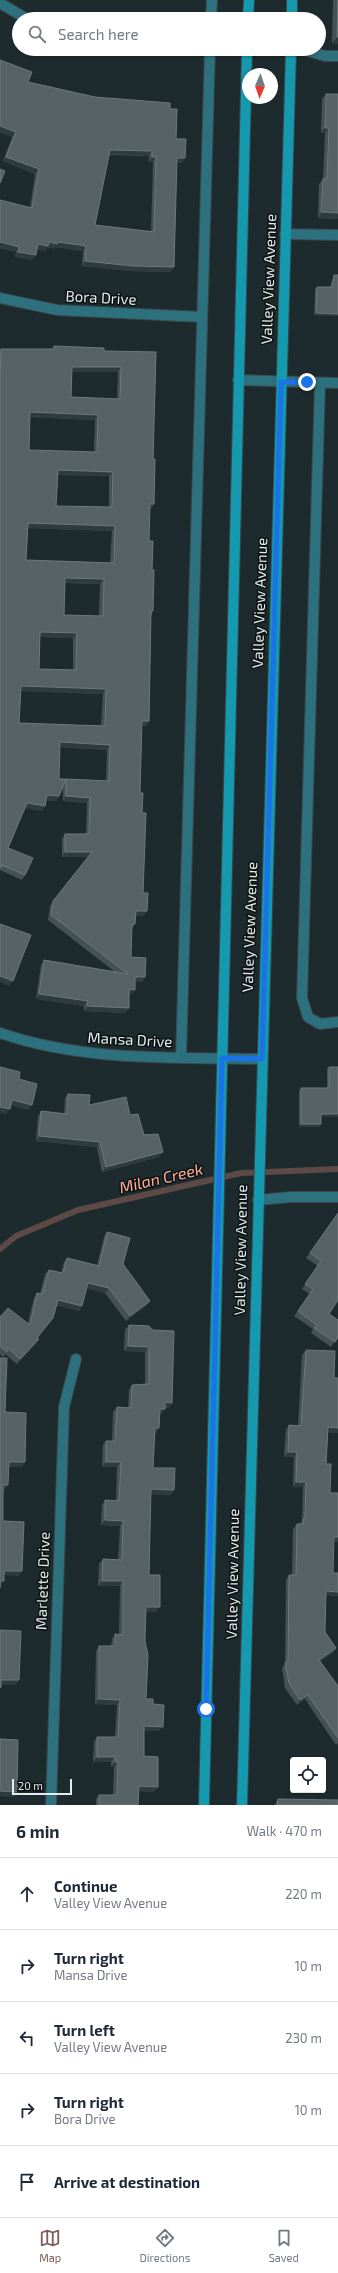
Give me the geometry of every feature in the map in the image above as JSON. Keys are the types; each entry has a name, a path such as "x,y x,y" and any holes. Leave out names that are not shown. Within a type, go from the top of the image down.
{"main road":[{"path":"248,0 248,12"},
{"path":"292,0 292,12"},
{"name":"Valley View Avenue","path":"204,1805 247,56"},
{"name":"Valley View Avenue","path":"242,1805 258,1177 291,56"}],"street":[{"path":"211,12 212,0"},
{"path":"0,3 15,12"},
{"path":"181,1058 210,56"},
{"path":"326,56 338,56"},
{"path":"285,234 338,235"},
{"name":"Bora Drive","path":"0,298 57,310 202,317"},
{"path":"238,380 338,383"},
{"path":"320,383 302,998 308,1016 320,1024 338,1022"},
{"name":"Mansa Drive","path":"0,1033 49,1047 87,1054 181,1058 262,1059"},
{"path":"258,1200 291,1196 338,1197"},
{"name":"Marlette Drive","path":"51,1805 64,1407 76,1359"}],"building":[{"path":"338,0 338,37 337,37"},
{"path":"0,60 32,72 28,82 95,97 170,103 170,109 177,109 176,139 186,139 185,158 177,158 174,267 133,266 85,261 86,246 49,242 48,246 38,244 36,255 18,252 19,247 0,242 0,200 32,208 39,169 6,157 16,132 0,126","holes":["110,150 152,151 152,157 156,157 154,232 95,225"]},
{"path":"326,94 338,94 338,213 321,212 323,179 327,179 329,128 325,128"},
{"path":"0,169 5,171 0,183"},
{"path":"334,275 338,275 338,314 316,313 317,287 332,287"},
{"path":"54,346 104,348 104,351 156,352 153,459 155,459 154,504 150,504 149,541 153,541 153,611 151,611 149,721 142,721 140,793 143,793 142,813 146,813 143,893 148,893 147,911 136,911 135,924 132,924 131,957 146,958 145,977 135,977 135,990 129,989 129,1008 87,1006 88,1001 39,994 44,960 128,974 51,915 53,901 92,852 65,852 65,834 89,834 90,798 66,796 66,779 59,796 47,795 45,806 27,803 8,848 33,858 25,875 2,865 0,868 1,349 54,349","holes":["72,367 121,367 120,399 71,397","30,412 98,415 97,452 29,450","58,470 113,472 112,507 56,506","28,523 115,526 114,563 26,560","65,578 104,579 103,616 64,615","40,632 77,633 76,670 39,669","21,686 106,689 105,726 19,723","60,742 110,745 109,781 59,779"]},
{"path":"0,924 31,935 13,981 0,976"},
{"path":"0,1067 20,1072 19,1079 37,1084 32,1105 12,1100 10,1109 0,1107"},
{"path":"329,1067 338,1067 338,1114 321,1114 321,1124 301,1124 301,1088 329,1088"},
{"path":"68,1094 90,1095 89,1105 126,1097 130,1115 138,1114 144,1135 158,1134 163,1152 106,1167 100,1142 39,1136 41,1111 67,1114"},
{"path":"338,1213 338,1300 329,1314 338,1320 338,1337 335,1342 314,1328 317,1325 298,1311 313,1289 305,1284 321,1261 310,1253"},
{"path":"107,1232 130,1238 123,1264 150,1301 130,1316 109,1288 88,1283 82,1306 58,1300 53,1318 37,1338 39,1339 20,1359 7,1347 7,1352 0,1346 0,1317 8,1308 30,1325 37,1293 42,1294 49,1270 63,1273 67,1258 99,1266"},
{"path":"129,1325 149,1326 153,1330 174,1331 172,1403 165,1402 165,1409 160,1409 159,1428 155,1428 153,1468 175,1468 174,1490 151,1489 149,1575 160,1575 160,1607 146,1607 145,1641 148,1655 146,1699 153,1699 153,1704 164,1705 163,1727 144,1726 144,1756 158,1757 158,1787 139,1786 138,1805 99,1805 99,1795 117,1795 118,1762 115,1762 115,1757 97,1757 97,1737 118,1737 120,1700 99,1699 99,1646 115,1646 115,1634 123,1635 123,1581 102,1581 103,1559 122,1560 123,1521 105,1520 105,1500 119,1501 121,1462 106,1462 106,1441 115,1441 117,1407 131,1408 132,1385 149,1384 149,1347 128,1346"},
{"path":"306,1350 335,1351 334,1378 338,1378 338,1428 328,1427 326,1464 331,1464 330,1493 338,1493 338,1537 334,1537 333,1573 338,1573 338,1592 326,1591 325,1632 336,1648 319,1660 338,1686 338,1738 308,1695 300,1700 289,1683 285,1663 288,1661 289,1575 296,1575 297,1524 303,1524 303,1519 305,1519 306,1482 296,1482 297,1452 288,1452 289,1425 301,1426"},
{"path":"0,1358 7,1358 5,1412 26,1413 25,1462 9,1462 8,1485 3,1485 3,1521 24,1522 22,1571 4,1571 4,1581 0,1581"},
{"path":"0,1630 21,1631 19,1680 1,1680 0,1688"},
{"path":"0,1739 18,1740 17,1792 0,1791"},
{"path":"278,1799 338,1800 338,1805 277,1805"}],"waterway":[{"name":"Milan Creek","path":"0,1249 16,1236 78,1210 241,1173 338,1169"}],"route":[{"path":"206,1709 222,1058 262,1059 281,382 307,382"}]}
